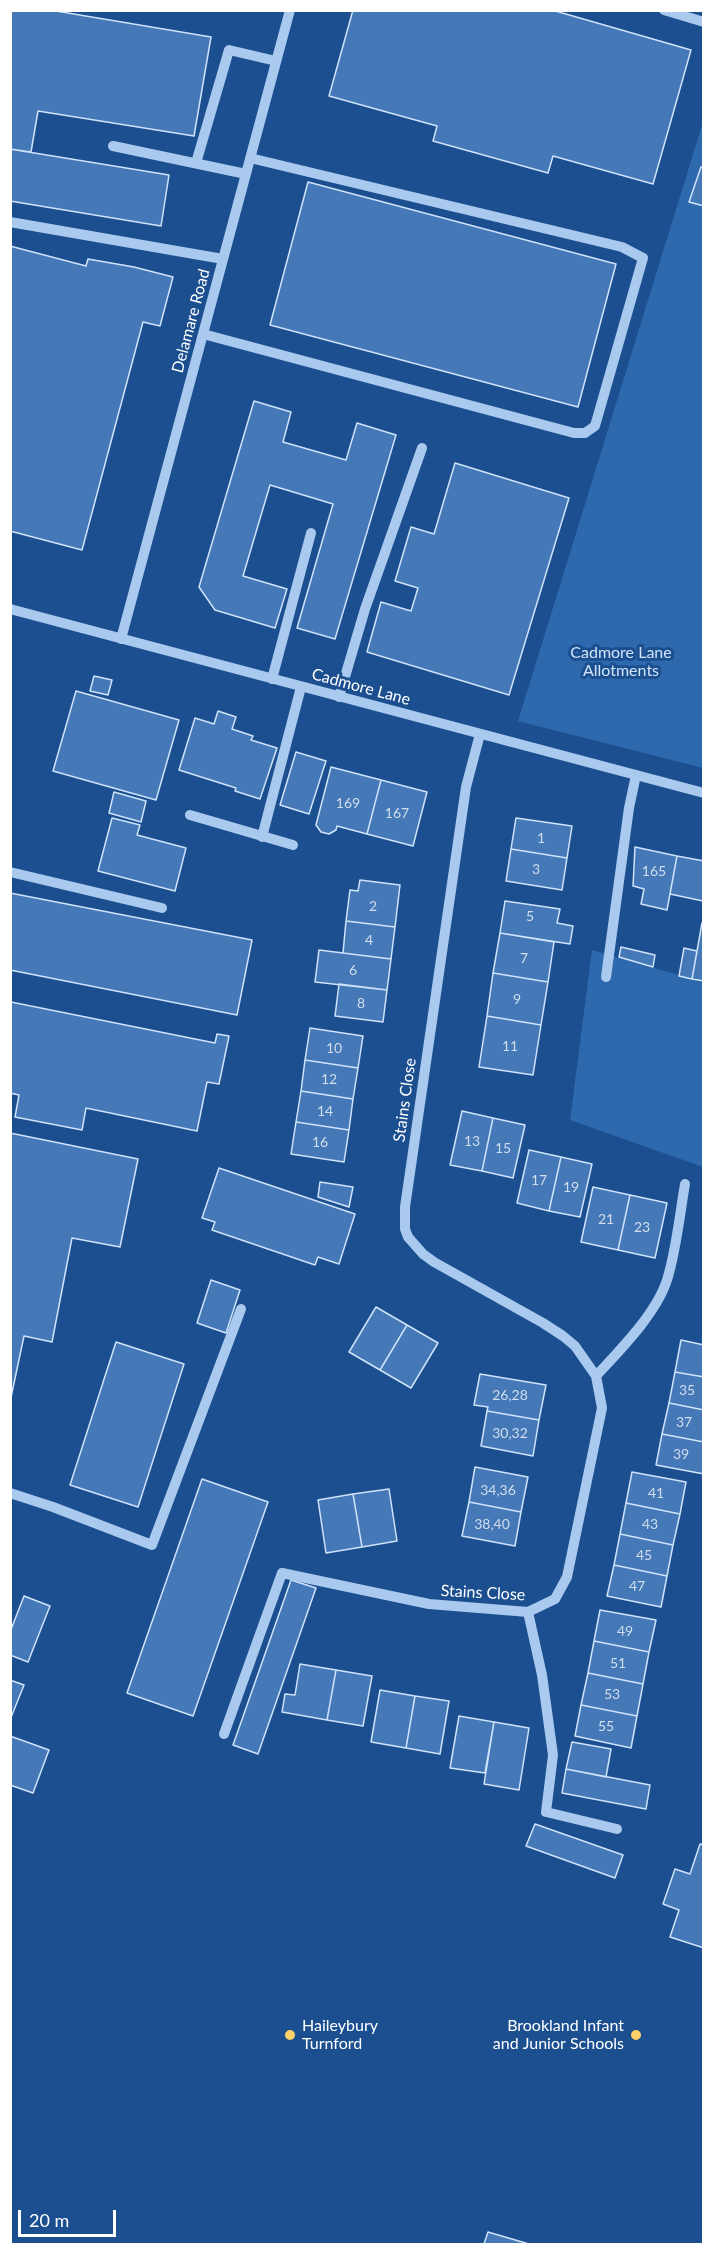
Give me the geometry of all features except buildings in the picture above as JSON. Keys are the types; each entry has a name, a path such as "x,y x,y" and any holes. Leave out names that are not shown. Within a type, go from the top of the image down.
{"street":[{"name":"Delamare Road","path":"121,639 290,10"},
{"path":"664,10 704,22"},
{"path":"196,163 229,50 276,61"},
{"path":"114,146 246,174"},
{"path":"203,334 574,433 585,433 595,426 643,258 622,247 250,158"},
{"path":"10,222 223,259"},
{"path":"339,697 365,609 422,448"},
{"path":"272,679 311,533"},
{"name":"Cadmore Lane","path":"10,609 704,793"},
{"path":"262,837 301,687"},
{"name":"Stains Close","path":"224,1734 282,1574 429,1604 528,1612 555,1599 567,1577 602,1408 596,1376 575,1346 563,1336 434,1262 416,1247 405,1229 405,1207 464,799 480,734"},
{"path":"606,977 629,808 636,775"},
{"path":"190,815 293,845"},
{"path":"10,872 162,908"},
{"path":"596,1376 630,1340 659,1297 667,1280 685,1184"},
{"path":"10,1493 152,1545 241,1309"},
{"path":"528,1612 542,1675 553,1755 546,1812 617,1829"}],"green space":[{"name":"Cadmore Lane Allotments","path":"703,122 703,768 518,721"},
{"path":"592,950 703,982 703,1167 570,1120"}],"place":[{"name":"Haileybury Turnford","path":"290,2035"},
{"name":"Brookland Infant and Junior Schools","path":"636,2035"}]}
